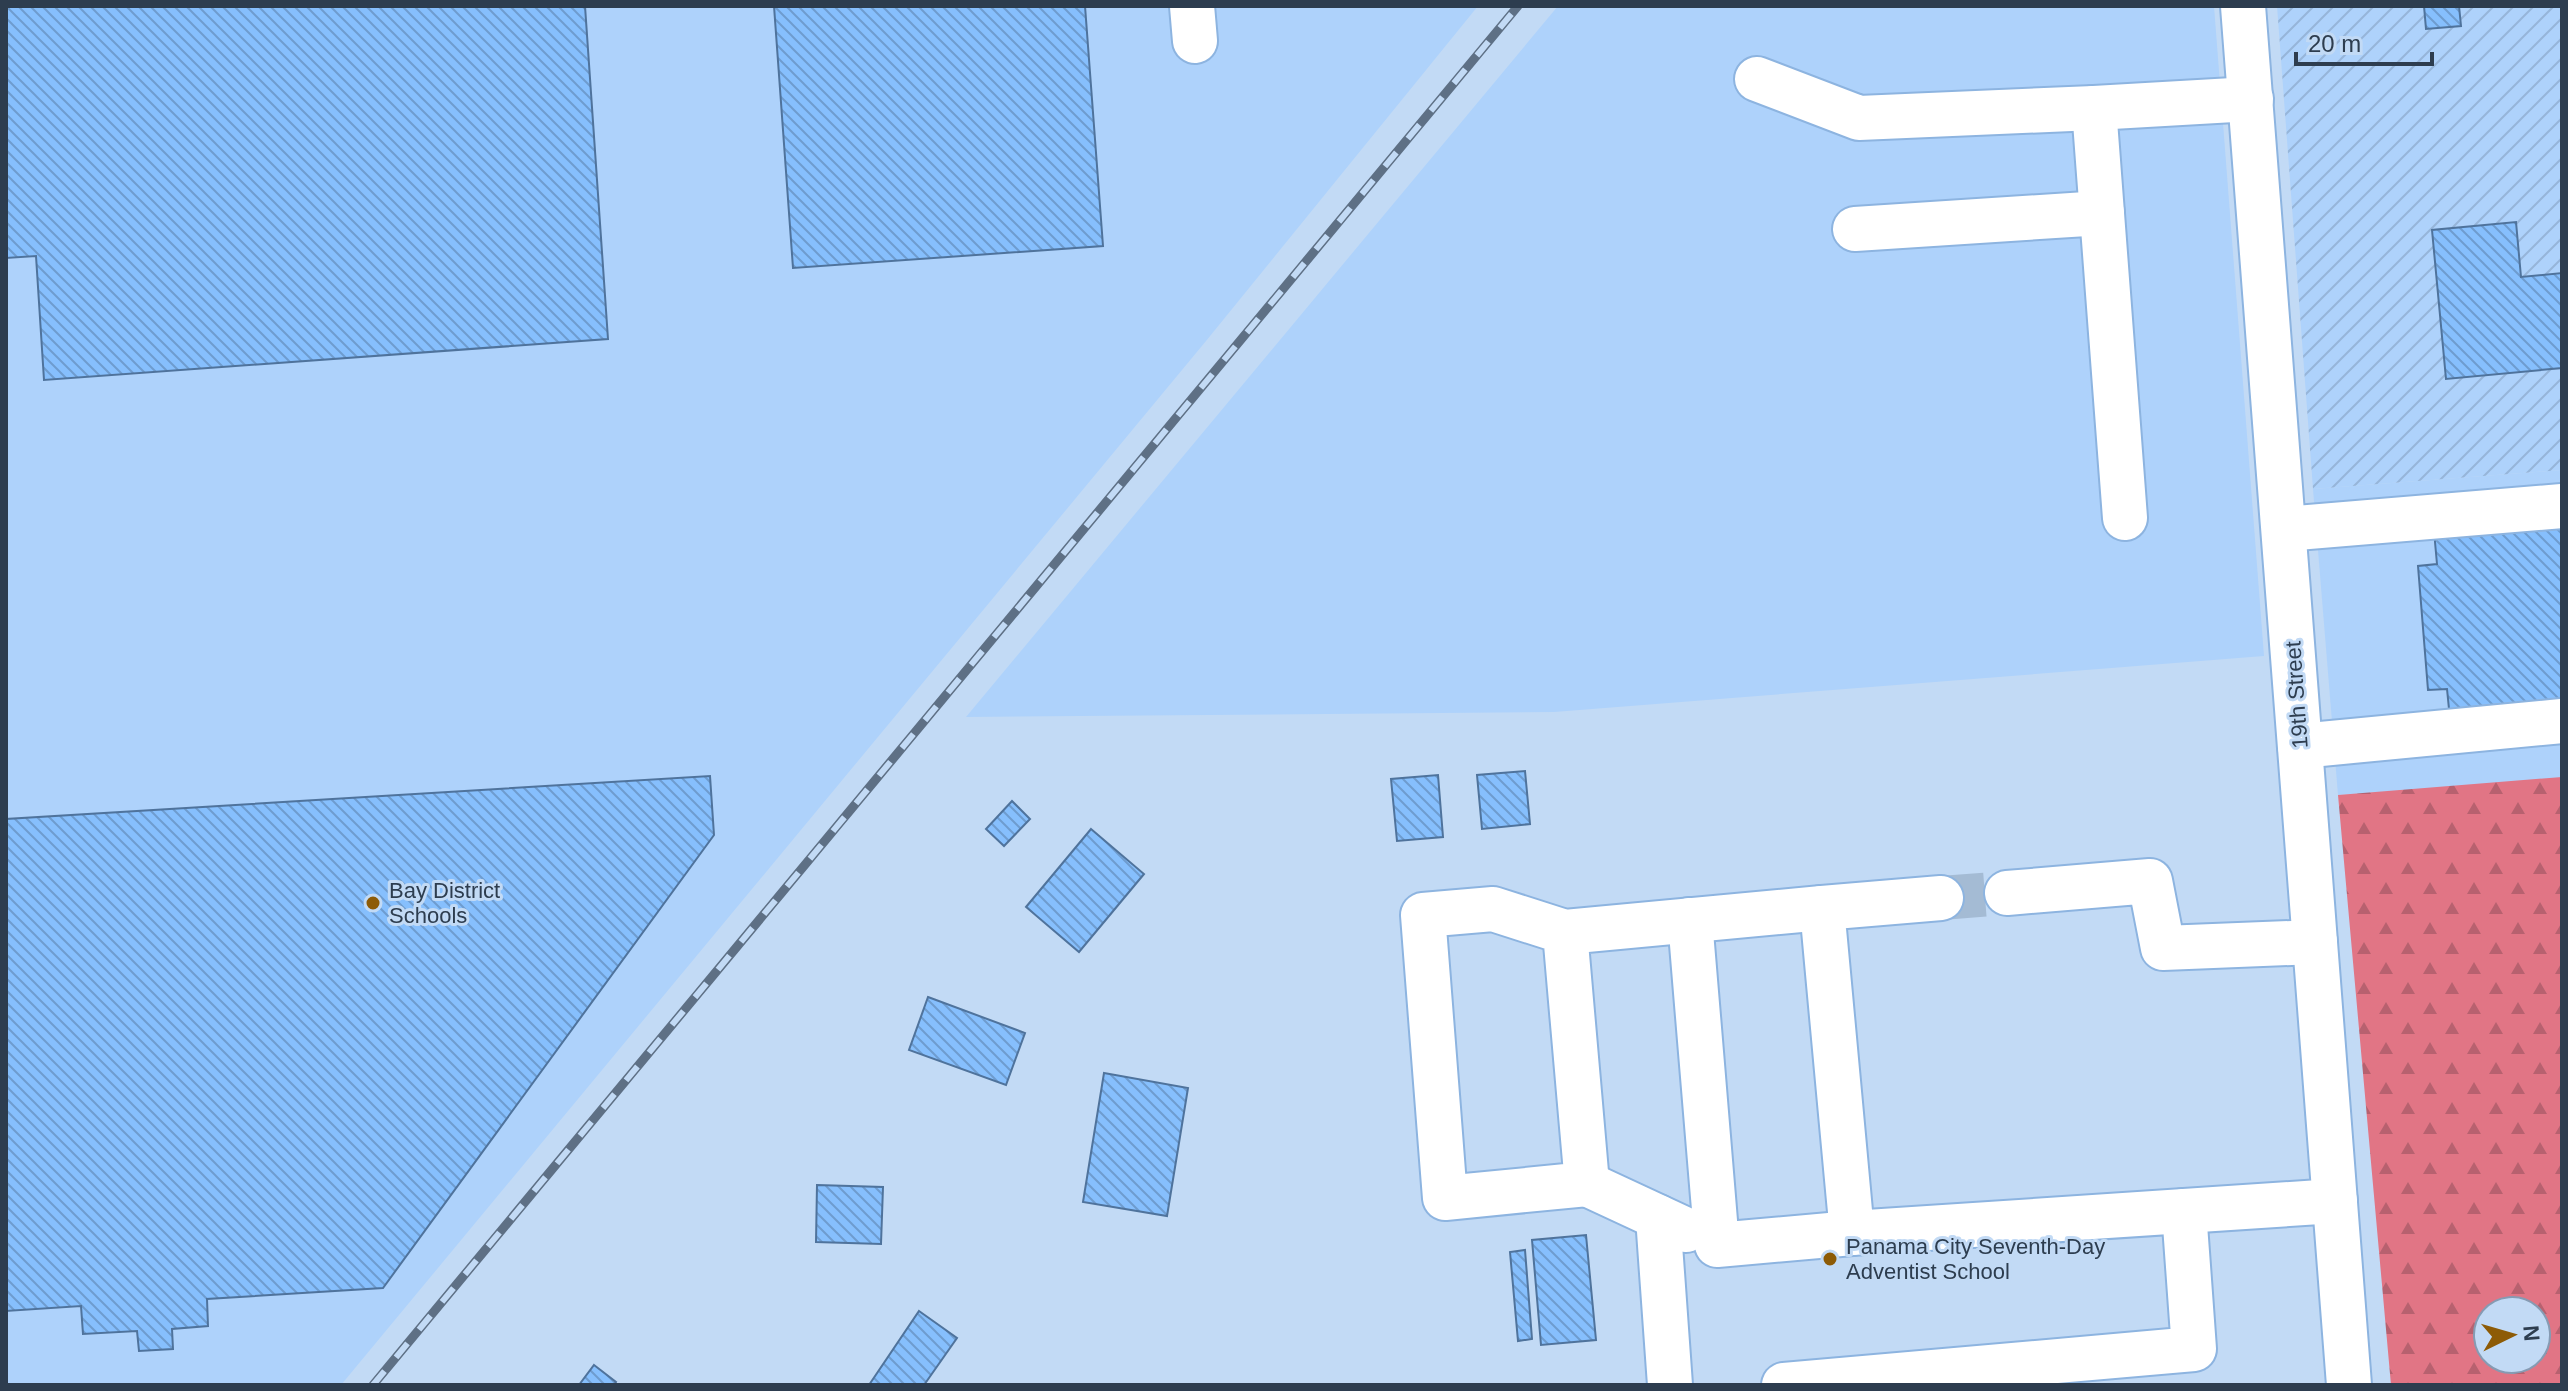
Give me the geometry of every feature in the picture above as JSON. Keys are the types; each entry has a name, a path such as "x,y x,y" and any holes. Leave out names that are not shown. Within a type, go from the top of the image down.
{"main road":[{"name":"19th Street","path":"2243,6 2349,1385"},
{"path":"1757,79 1859,118 2251,99"},
{"path":"2094,108 2125,518"},
{"path":"1855,229 2102,213"},
{"path":"2284,529 2562,506"},
{"path":"2300,746 2562,721"},
{"path":"2007,893 2150,881 2163,948 2315,942"},
{"path":"1941,898 1565,932 1493,909 1423,915 1445,1198 1587,1184 1717,1245 2335,1201"},
{"path":"1822,908 1852,1233"},
{"path":"1690,920 1717,1245"},
{"path":"1565,932 1587,1184"},
{"path":"1784,1385 2194,1349 2184,1211"},
{"path":"1658,1217 1670,1385"}],"shaded area":[{"name":"Bay District Schools","path":"6,6 1478,6 1206,341 341,1385 6,1385"},
{"path":"1558,6 2214,6 2264,656 1554,712 966,717"},
{"path":"2277,6 2562,6 2562,470 2313,489"},
{"path":"2562,470 2562,779 2338,795 2313,489"}],"green space":[{"path":"2562,777 2562,1385 2391,1385 2338,795"}],"building":[{"path":"6,6 585,6 608,339 44,380 36,256 6,258"},
{"path":"774,6 1085,6 1103,246 793,268"},
{"path":"2424,6 2459,6 2461,26 2426,29"},
{"path":"2516,222 2521,277 2562,273 2562,368 2446,379 2432,230"},
{"path":"2562,520 2562,710 2450,719 2447,689 2428,690 2418,566 2437,564 2434,531"},
{"path":"1525,771 1530,824 1482,829 1477,775"},
{"path":"1438,775 1443,837 1397,841 1391,779"},
{"path":"710,776 714,835 383,1288 207,1299 208,1326 172,1329 173,1349 139,1351 137,1331 83,1334 81,1306 6,1311 6,819"},
{"path":"1012,801 1030,819 1004,846 986,829"},
{"path":"1091,829 1144,874 1079,952 1026,907"},
{"path":"928,997 1025,1033 1006,1085 909,1050"},
{"path":"1104,1073 1188,1088 1167,1216 1083,1202"},
{"path":"817,1185 883,1187 881,1244 816,1242"},
{"path":"1586,1235 1596,1340 1541,1345 1532,1240"},
{"path":"1525,1250 1532,1339 1518,1341 1510,1252"},
{"path":"919,1311 957,1338 924,1385 869,1385"},
{"path":"594,1365 616,1382 614,1385 579,1385"}],"tunnel":[{"path":"1941,898 2007,893"}],"railway":[{"path":"373,1385 1518,6"}],"place":[{"name":"Bay District Schools","path":"373,903"},
{"name":"Panama City Seventh-Day Adventist School","path":"1830,1259"}]}
